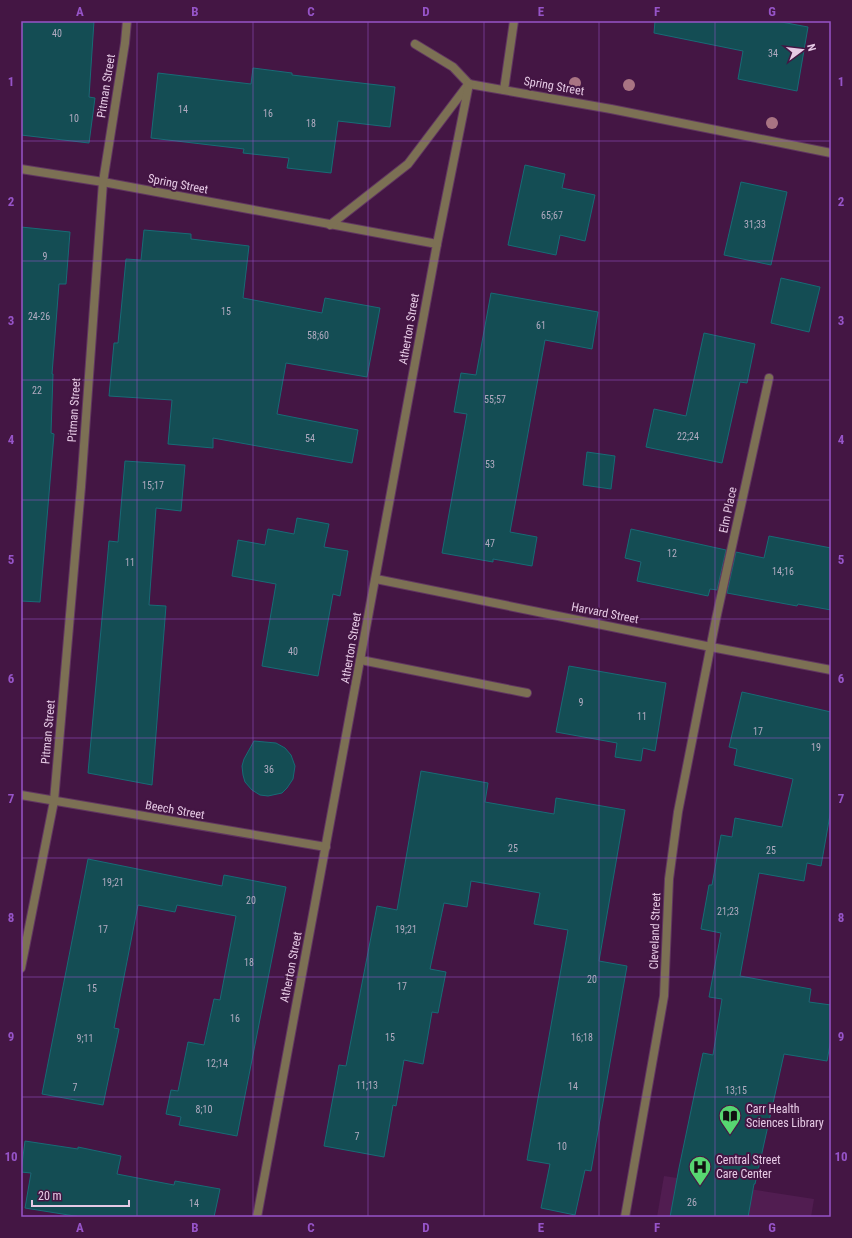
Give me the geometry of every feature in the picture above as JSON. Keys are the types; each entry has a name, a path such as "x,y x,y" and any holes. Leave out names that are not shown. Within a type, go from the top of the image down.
{"street":[{"name":"Pitman Street","path":"21,968 54,801 81,487 103,182 125,43 127,21"},
{"path":"504,90 514,21"},
{"path":"330,225 408,164 469,84 453,67 416,44"},
{"name":"Spring Street","path":"469,84 611,109 831,153"},
{"name":"Atherton Street","path":"257,1217 437,244 469,84"},
{"name":"Spring Street","path":"21,169 103,182 437,244"},
{"name":"Elm Place","path":"711,647 769,378"},
{"name":"Harvard Street","path":"376,579 831,670"},
{"name":"Cleveland Street","path":"625,1217 664,996 669,879 678,812 711,647"},
{"path":"361,660 527,693"},
{"name":"Beech Street","path":"21,795 326,847"}],"shaded area":[{"name":"Central Street Care Center","path":"664,1176 814,1199 811,1217 657,1217"}],"building":[{"path":"22,21 94,21 89,97 95,98 89,143 21,135"},
{"path":"655,21 776,21 808,27 797,91 738,79 743,51 654,33"},
{"path":"253,68 292,73 292,75 395,87 390,127 338,121 331,173 287,168 289,158 243,153 244,149 151,138 158,73 251,84"},
{"path":"525,165 565,174 562,188 595,195 585,241 560,235 556,255 508,245"},
{"path":"741,182 787,192 771,265 724,255"},
{"path":"21,227 70,232 66,284 59,284 52,374 51,433 54,434 40,602 21,601"},
{"path":"144,230 191,234 191,239 249,246 243,298 322,313 325,298 380,308 367,377 286,363 277,414 358,430 352,463 213,438 213,448 168,444 172,400 109,396 114,343 118,343 126,259 141,260"},
{"path":"781,278 820,287 809,332 771,323"},
{"path":"491,293 598,312 592,349 545,340 510,532 537,537 532,566 493,559 493,562 442,553 467,414 454,412 461,373 476,375"},
{"path":"704,333 755,344 747,383 740,382 722,463 646,447 654,409 686,416"},
{"path":"587,452 615,456 611,489 583,485"},
{"path":"125,461 185,465 181,511 156,508 149,605 166,606 152,785 88,773 109,541 118,542"},
{"path":"297,518 329,524 324,547 348,551 340,596 333,594 318,676 262,666 276,584 232,576 238,540 265,545 268,529 294,534"},
{"path":"631,529 726,550 717,590 710,589 708,596 637,581 641,562 625,558"},
{"path":"769,536 831,548 831,610 798,604 797,606 727,593 736,552 764,558"},
{"path":"569,666 666,683 655,751 643,748 641,761 615,757 617,743 556,732"},
{"path":"742,692 831,712 831,809 821,866 807,863 804,881 759,873 740,976 811,989 809,1002 831,1005 831,1039 827,1061 784,1054 754,1184 748,1217 670,1217 703,1053 713,1055 722,999 709,997 721,933 701,929 709,885 712,885 721,835 732,837 735,818 782,827 793,779 734,765 737,749 729,747"},
{"path":"254,741 276,743 285,748 291,755 295,766 293,779 282,793 268,796 260,795 252,790 245,782 242,766 244,759"},
{"path":"421,771 488,783 485,802 554,814 556,798 625,810 599,961 627,966 591,1171 585,1170 575,1215 541,1208 550,1164 527,1160 568,930 534,924 540,893 471,881 467,907 444,903 430,969 446,972 438,1013 432,1012 423,1064 404,1060 396,1106 393,1105 384,1157 324,1146 339,1065 346,1066 377,906 397,910"},
{"path":"88,859 222,886 224,875 286,887 237,1136 179,1125 181,1117 166,1114 171,1090 178,1091 188,1042 204,1045 214,999 220,1000 236,916 177,905 175,912 138,905 114,1028 119,1029 103,1105 42,1094"},
{"path":"25,1141 78,1149 78,1147 121,1156 117,1174 174,1185 175,1181 220,1189 214,1217 81,1217 25,1208 31,1173 21,1172"}],"place":[{"name":"Carr Health Sciences Library","path":"730,1136"},
{"name":"Central Street Care Center","path":"700,1186"}]}
